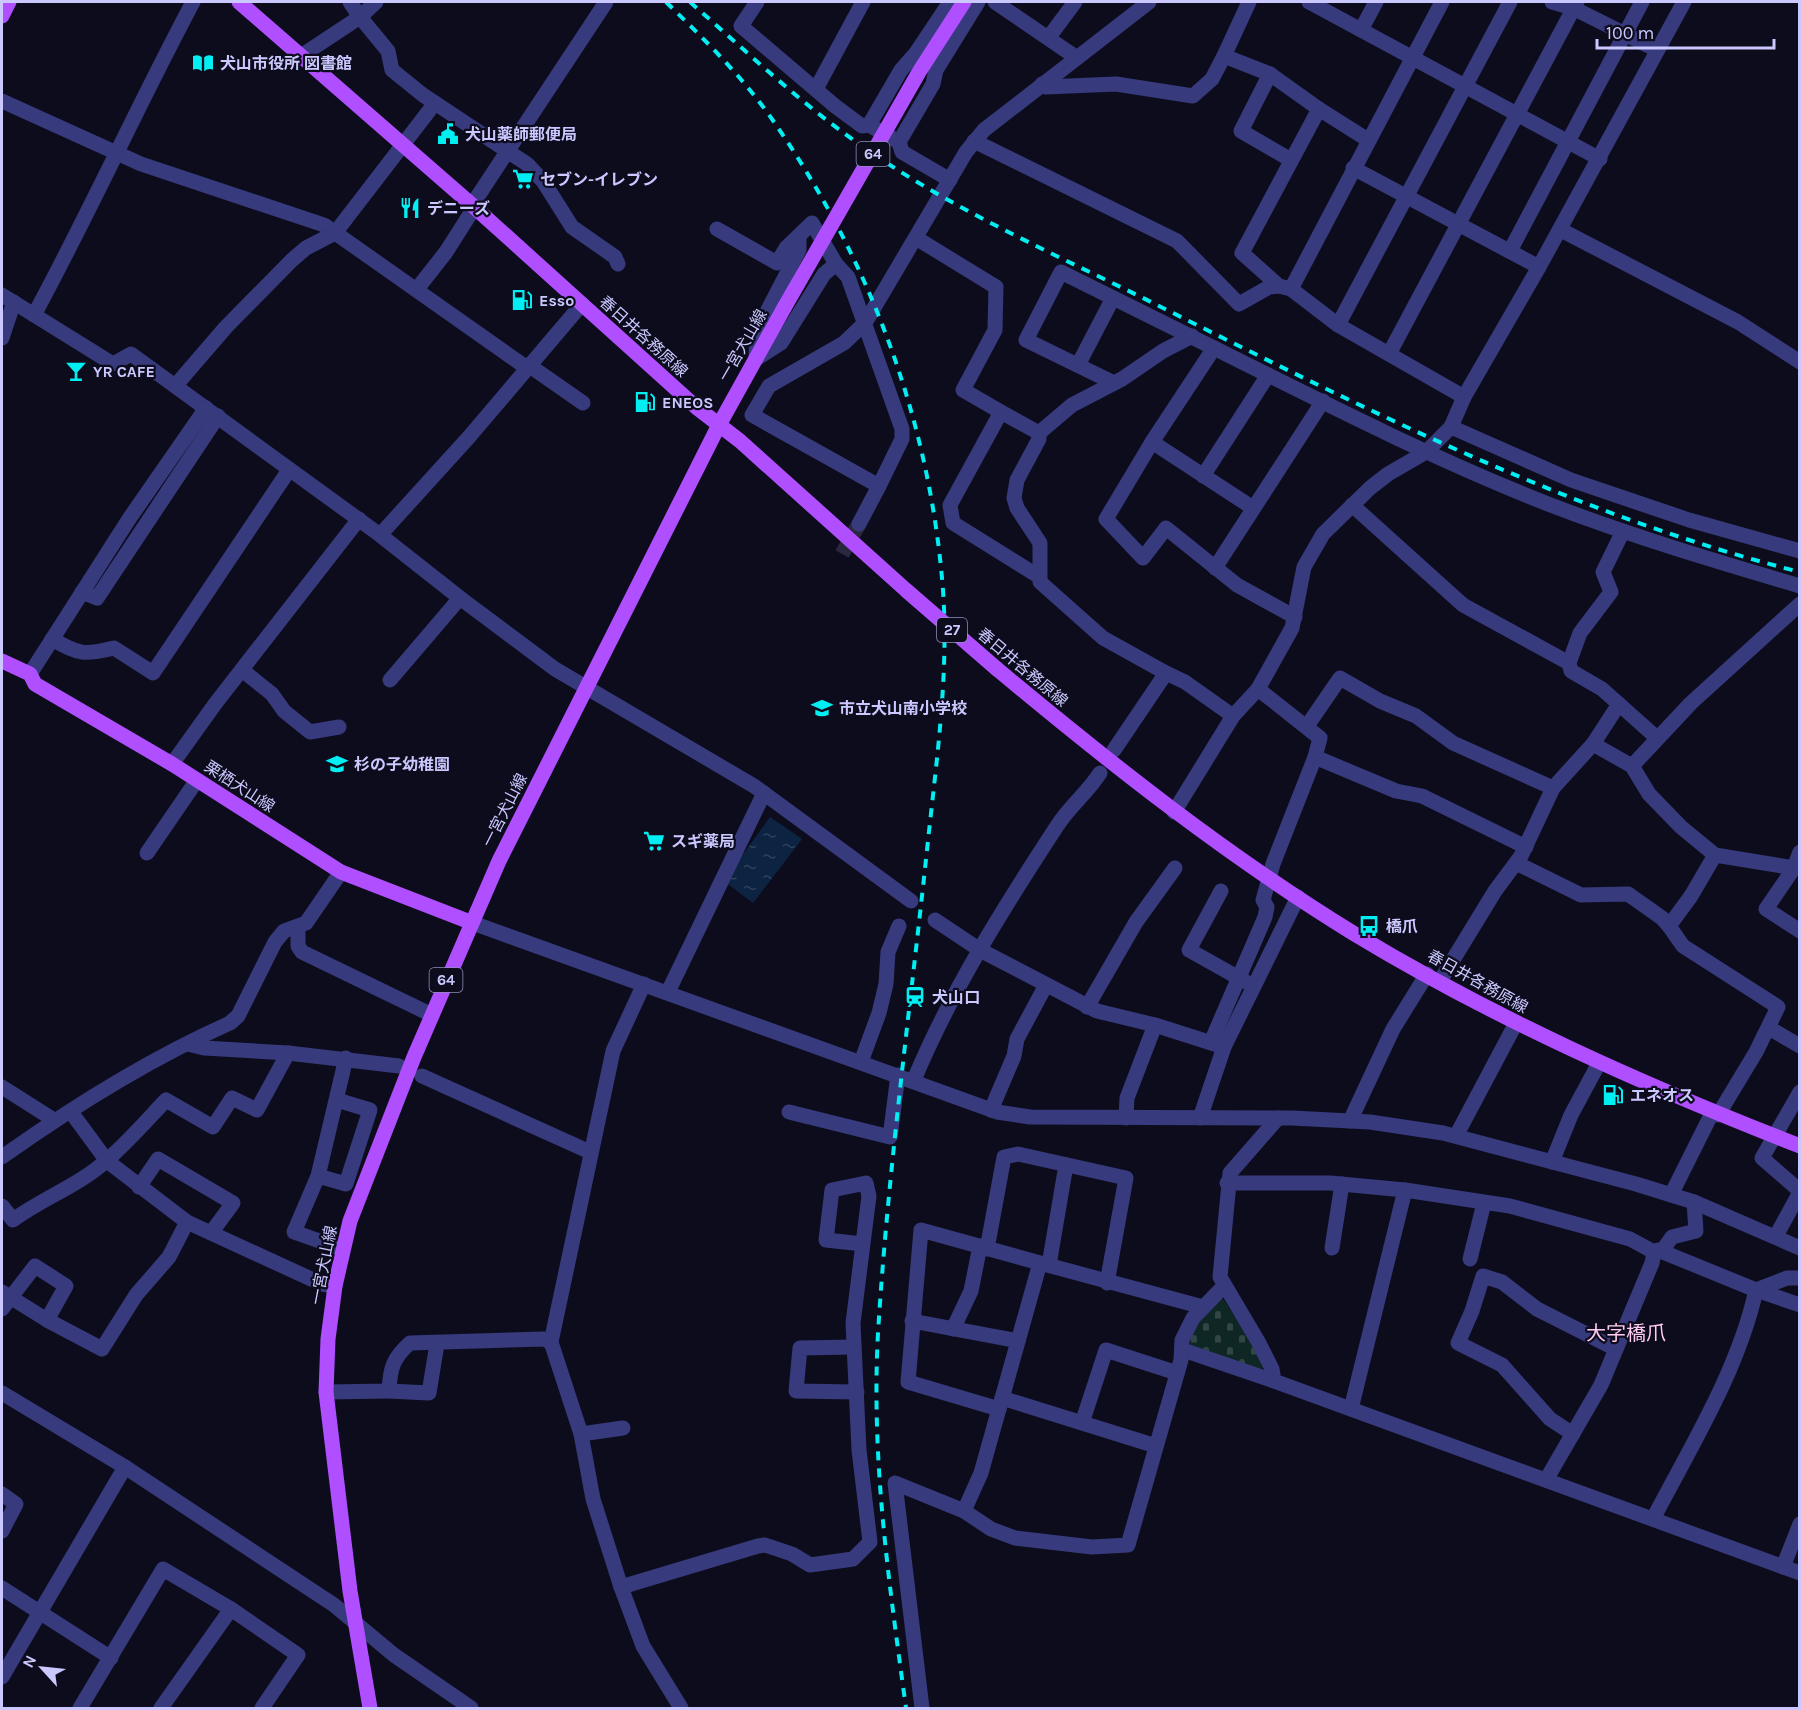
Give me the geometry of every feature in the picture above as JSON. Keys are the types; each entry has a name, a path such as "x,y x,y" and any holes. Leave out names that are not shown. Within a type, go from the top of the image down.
{"main road":[{"path":"2,16 9,2"},
{"name":"春日井各務原線","path":"239,2 403,144 696,407 997,669 1114,767 1174,812 1353,933 1516,1023 1599,1063 1715,1114 1800,1146"},
{"name":"一宮犬山線","path":"370,1708 357,1622 350,1592 326,1392 328,1339 342,1249 369,1169 470,922 719,425 919,72 964,2"},
{"name":"栗栖犬山線","path":"2,661 30,674 35,684 172,764 340,872 470,922"}],"street":[{"path":"34,315 118,153 146,90 193,2"},
{"path":"350,2 387,51 392,70 435,104 510,151 543,181 572,227 615,257 618,264"},
{"path":"301,56 360,17 376,2"},
{"path":"417,289 446,252 606,2"},
{"path":"757,2 741,26 862,126 869,125 899,142 902,152 950,180"},
{"path":"816,88 863,2"},
{"path":"869,125 901,70 916,53 950,2"},
{"path":"899,142 933,84 936,70 978,2"},
{"path":"995,2 1077,58"},
{"path":"1048,37 1075,2"},
{"path":"879,486 752,415 769,386 844,343 865,322 974,141 993,122 1149,2"},
{"path":"1042,84 1046,87 1116,84 1193,96 1212,79 1249,2"},
{"path":"1310,2 1600,159"},
{"path":"1361,30 1376,2"},
{"path":"1285,288 1353,168 1442,2"},
{"path":"1338,325 1510,2"},
{"path":"1552,2 1575,5 1658,51"},
{"path":"1510,251 1642,2"},
{"path":"1174,812 1233,716 1258,689 1295,618 1299,585 1311,551 1334,521 1352,505 1388,474 1426,452 1451,427 1464,397 1561,230 1684,2"},
{"path":"1389,354 1575,5"},
{"path":"1224,56 1270,74 1368,140"},
{"path":"1270,74 1241,131 1291,160"},
{"path":"2,101 186,181 308,218 334,233 583,403"},
{"path":"176,385 226,327 292,260 306,248 334,233 435,104"},
{"path":"1319,109 1242,254 1338,325 1464,397"},
{"path":"974,141 1177,241 1239,304 1269,287 1285,288"},
{"path":"1353,168 1539,267"},
{"path":"717,229 777,263 786,248 799,238 812,223 836,264 848,276 902,429 902,439 859,524"},
{"path":"1561,230 1738,322 1800,362"},
{"path":"756,359 757,331 799,250 799,238"},
{"path":"916,238 996,287 995,330 963,390 1039,433"},
{"path":"756,359 781,343 824,274 836,264"},
{"path":"1114,383 1026,340 1061,272 1426,452 1548,504 1623,531 1800,586"},
{"path":"2,338 8,298 113,364 131,354 359,519 459,598 555,669 764,793 911,901"},
{"path":"1078,365 1113,298"},
{"path":"380,535 582,304"},
{"path":"1192,336 1163,351 1148,364 1072,405 1039,433 1039,439 1017,480 1014,498 1017,508 1040,543 1042,551 1038,576 1040,582 1103,638 1185,682 1233,716"},
{"path":"1214,348 1152,442 1106,519 1143,558 1166,528 1237,585 1295,618"},
{"path":"1203,476 1268,375"},
{"path":"1215,568 1323,401"},
{"path":"30,674 82,592 212,412"},
{"path":"1001,412 950,504 952,523 1038,576"},
{"path":"1451,427 1571,480 1689,520 1800,551"},
{"path":"1152,442 1253,508"},
{"path":"52,639 72,651 86,655 114,648 153,673 289,470"},
{"path":"1352,505 1463,605 1569,663"},
{"path":"172,764 359,519"},
{"path":"1623,531 1603,572 1611,592 1580,633 1569,663 1571,671 1602,689 1657,738"},
{"path":"390,680 459,598"},
{"path":"1632,766 1657,738 1800,604"},
{"path":"242,670 272,694 284,711 310,732 339,727"},
{"path":"1114,750 1166,673"},
{"path":"1307,726 1340,678 1380,701 1416,716 1453,742 1554,788"},
{"path":"1200,1118 1218,1045 1239,979 1265,917 1267,907 1263,900 1269,877 1308,768 1315,757 1320,738 1258,689"},
{"path":"1350,1121 1393,1029 1516,863 1554,788 1593,744 1618,704"},
{"path":"1593,744 1632,766 1649,794 1681,827 1715,855 1794,868"},
{"path":"1315,757 1396,791 1422,796 1526,847"},
{"path":"914,1080 926,1050 980,950 1059,823 1100,772"},
{"path":"147,853 197,780"},
{"path":"668,992 764,793"},
{"path":"1800,852 1794,868 1766,909 1800,931"},
{"path":"1670,927 1715,855"},
{"path":"1516,863 1581,895 1628,894 1655,912 1670,927 1683,946 1778,1007 1769,1028 1715,1114 1671,1195"},
{"path":"1087,1007 1136,922 1175,868"},
{"path":"2,1157 54,1120 71,1112 150,1062 230,1023 238,1016 274,942 284,931 298,928 306,923 340,872"},
{"path":"1221,891 1188,950 1239,979 1255,985"},
{"path":"1218,1045 1255,985 1298,897"},
{"path":"935,920 980,950 1087,1007 1218,1045"},
{"path":"470,922 914,1080 991,1110 1030,1117 1278,1118 1350,1121 1456,1136 1694,1202 1800,1248"},
{"path":"861,1062 879,1013 886,984 888,952 899,926"},
{"path":"298,928 298,946 302,952 432,1015"},
{"path":"644,984 615,1046 590,1152 551,1342 580,1434 593,1499 621,1587 643,1646 681,1708"},
{"path":"991,1110 1014,1056 1017,1039 1046,985"},
{"path":"1456,1136 1516,1023"},
{"path":"1126,1118 1127,1098 1155,1025"},
{"path":"1769,1028 1800,1046"},
{"path":"188,1044 204,1048 346,1058 399,1066"},
{"path":"2,1206 13,1220 41,1199 81,1179 107,1161 166,1100 213,1127 232,1098 258,1110 288,1053"},
{"path":"342,1249 294,1232 318,1176 346,1058"},
{"path":"1552,1162 1571,1115 1599,1063"},
{"path":"789,1112 890,1137 898,1075"},
{"path":"422,1076 590,1152"},
{"path":"2,1087 54,1120"},
{"path":"1776,1236 1800,1192 1762,1158 1800,1092"},
{"path":"318,1176 346,1184 370,1110 337,1100"},
{"path":"71,1112 107,1161 187,1222 322,1284 335,1286"},
{"path":"1274,1381 1272,1369 1259,1343 1220,1277 1227,1183 1238,1161 1271,1129 1278,1118"},
{"path":"953,1329 971,1291 984,1247 1004,1157 1018,1154 1126,1178 1107,1283"},
{"path":"140,1187 158,1159 233,1203 212,1233"},
{"path":"964,1511 981,1473 1018,1341 1044,1264 1066,1164"},
{"path":"1227,1183 1341,1184 1405,1190 1510,1206 1630,1239 1658,1252 1800,1305"},
{"path":"1332,1248 1341,1184"},
{"path":"1351,1409 1405,1190"},
{"path":"1546,1480 1597,1394 1658,1252 1672,1238 1696,1231 1694,1202"},
{"path":"1470,1259 1484,1203"},
{"path":"47,1320 66,1287 35,1266 5,1300 102,1349 136,1295 169,1257 187,1222"},
{"path":"1156,1446 1001,1403 908,1382 921,1230 1107,1283 1203,1307"},
{"path":"621,1587 758,1546 765,1545 792,1554 810,1565 854,1559 870,1542 859,1450 853,1323 863,1244"},
{"path":"1573,1434 1550,1419 1502,1365 1458,1343 1472,1311 1483,1276 1502,1281 1537,1309 1616,1349"},
{"path":"1756,1290 1787,1278 1800,1278"},
{"path":"922,1708 895,1483 964,1511 992,1529 1015,1538 1092,1548 1128,1545 1177,1373 1183,1350 1182,1340 1192,1318 1224,1286"},
{"path":"1653,1519 1714,1401 1749,1322 1756,1290"},
{"path":"912,1321 1018,1341"},
{"path":"389,1390 390,1367 396,1355 410,1343 437,1344 544,1339 551,1342"},
{"path":"326,1392 389,1390 429,1393 437,1344"},
{"path":"854,1347 800,1348 796,1391 857,1392"},
{"path":"1082,1424 1106,1350 1177,1373"},
{"path":"1183,1350 1800,1573"},
{"path":"2,1393 125,1467 357,1622 394,1655 471,1708"},
{"path":"580,1434 623,1428"},
{"path":"2,1677 125,1467"},
{"path":"2,1494 16,1504 2,1531"},
{"path":"1783,1567 1800,1524"},
{"path":"80,1708 163,1569 231,1609 298,1655 262,1708"},
{"path":"2,1588 111,1658"},
{"path":"161,1708 231,1609"}],"green space":[{"path":"1219,1298 1223,1299 1254,1347 1263,1369 1191,1350 1193,1327"}],"water":[{"path":"770,817 802,839 753,903 724,881"}],"tunnel":[{"path":"842,554 859,524"}],"railway":[{"path":"666,2 723,59 762,105 808,175 839,230 890,344 925,465 936,527 943,590 943,687 938,753 887,1212 876,1380 883,1521 906,1708"},
{"path":"690,2 837,128 895,168 970,212 1319,386 1475,458 1634,521 1716,549 1800,572"}],"place":[{"name":"犬山市役所 図書館","path":"203,63"},
{"name":"犬山薬師郵便局","path":"448,134"},
{"name":"セブン-イレブン","path":"523,179"},
{"name":"デニーズ","path":"410,208"},
{"name":"Esso","path":"522,300"},
{"name":"YR CAFE","path":"76,371"},
{"name":"ENEOS","path":"645,402"},
{"name":"市立犬山南小学校","path":"822,708"},
{"name":"杉の子幼稚園","path":"337,764"},
{"name":"スギ薬局","path":"654,841"},
{"name":"橋爪","path":"1369,926"},
{"name":"犬山口","path":"915,997"},
{"name":"エネオス","path":"1613,1095"}],"district":[{"name":"大字橋爪","path":"1626,1333"}]}
